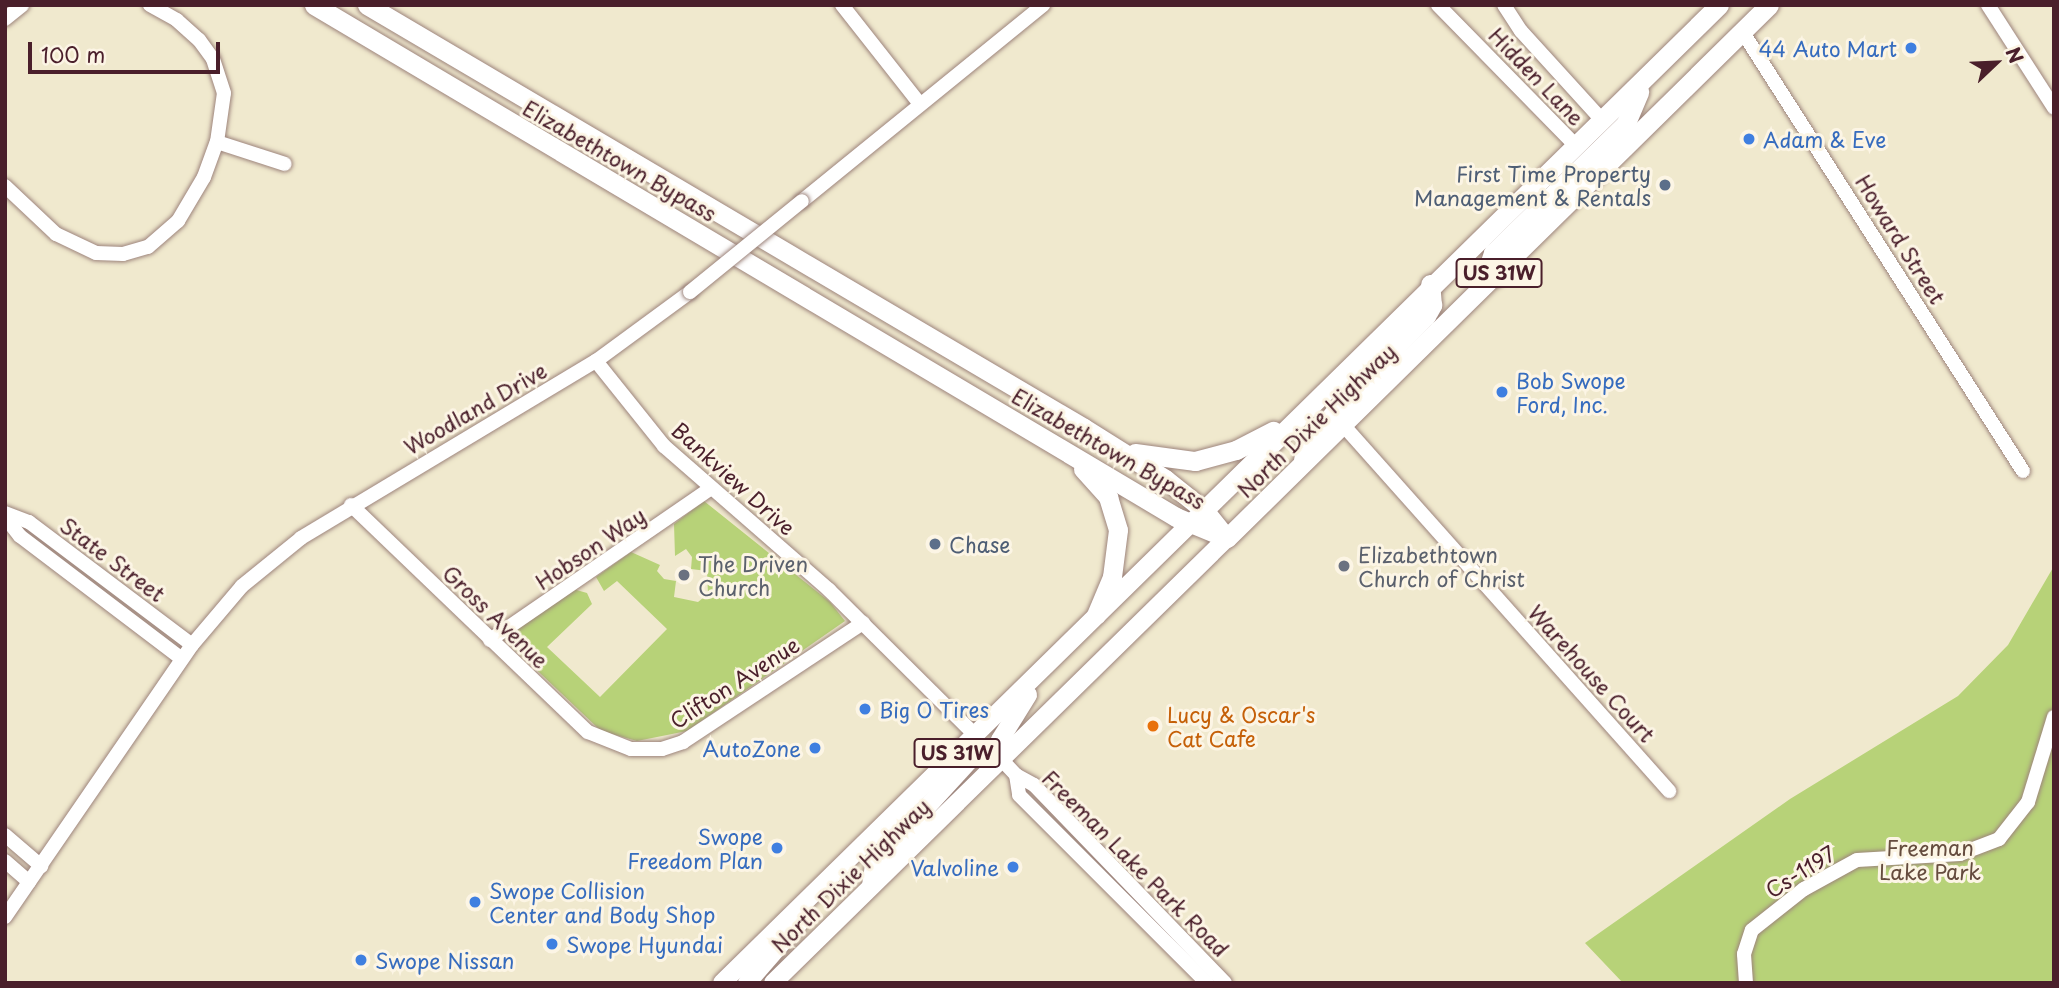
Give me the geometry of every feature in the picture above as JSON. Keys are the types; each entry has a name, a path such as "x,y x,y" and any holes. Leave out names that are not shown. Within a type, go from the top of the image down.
{"highway":[{"name":"Elizabethtown Bypass","path":"314,5 1053,443 1198,516"},
{"name":"Elizabethtown Bypass","path":"367,5 1084,428 1227,538"},
{"path":"1605,164 1670,86 1751,5"},
{"name":"North Dixie Highway","path":"1227,538 1769,5"},
{"name":"North Dixie Highway","path":"1289,423 1430,284 1644,81 1713,7"},
{"path":"1495,277 1489,265 1493,253 1626,122 1644,81"},
{"path":"1301,468 1306,447 1319,429 1426,316 1432,305 1430,284"},
{"path":"1084,428 1151,458 1195,461 1236,450 1289,423"},
{"name":"US 31W","path":"1198,516 1289,423"},
{"path":"1053,443 1097,482 1115,514 1117,554 1094,617"}],"main road":[{"name":"North Dixie Highway","path":"722,983 1198,516"},
{"name":"North Dixie Highway","path":"773,983 1227,538"},
{"path":"1001,759 1000,740 1011,718 1028,694 1087,639 1094,617"},
{"path":"871,886 874,865 969,761 975,735"},
{"path":"747,983 805,916 875,847 877,831"}],"street":[{"path":"5,19 22,5"},
{"path":"5,186 69,243 96,253 136,251 159,240 178,221 204,177 217,142 224,93 213,59 177,20 150,5"},
{"path":"842,5 920,104"},
{"name":"Woodland Drive","path":"5,917 192,645 258,572 352,505 596,361 690,292 1042,5"},
{"name":"Hidden Lane","path":"1438,5 1576,146"},
{"path":"1504,5 1521,31 1603,121"},
{"path":"1988,5 2054,108"},
{"name":"Howard Street","path":"1742,31 2023,471"},
{"path":"217,142 285,164"},
{"name":"Bankview Drive","path":"596,361 664,446 863,623 975,735"},
{"name":"Warehouse Court","path":"1343,426 1669,791"},
{"name":"Hobson Way","path":"490,640 710,488"},
{"name":"Gross Avenue","path":"352,505 588,732 620,746"},
{"name":"State Street","path":"5,515 29,523 192,645"},
{"name":"State Street","path":"5,515 20,536 182,659"},
{"name":"Clifton Avenue","path":"620,746 662,749 683,742 863,623"},
{"name":"Cs-1197","path":"1746,983 1744,954 1752,930 1804,889 1857,860 1960,854 1999,839 2028,802 2054,718"},
{"name":"Freeman Lake Park Road","path":"1001,759 1016,775 1034,785 1225,983"},
{"name":"Freeman Lake Park Road","path":"1016,775 1019,795 1207,983"},
{"path":"5,835 41,866"},
{"path":"5,861 29,882"}],"green space":[{"path":"704,501 830,602 845,621 687,731 637,741 601,731 503,638 573,589 587,593 592,604 547,647 600,697 667,629 617,581 604,591 596,577 631,552 660,565 657,571 664,579 676,581 674,597 698,602 708,594 707,571 691,569 692,557 686,549 675,556 674,524"},
{"name":"Freeman Lake Park","path":"2054,566 2054,983 1623,983 1585,943 1790,799 1958,696 2008,645"}],"place":[{"name":"44 Auto Mart","path":"1911,48"},
{"name":"Adam & Eve","path":"1749,139"},
{"name":"First Time Property Management & Rentals","path":"1665,185"},
{"name":"Bob Swope Ford, Inc.","path":"1502,392"},
{"name":"Chase","path":"935,544"},
{"name":"Elizabethtown Church of Christ","path":"1344,566"},
{"name":"The Driven Church","path":"684,575"},
{"name":"Big O Tires","path":"865,709"},
{"name":"Lucy & Oscar's Cat Cafe","path":"1153,726"},
{"name":"AutoZone","path":"815,748"},
{"name":"Swope Freedom Plan","path":"777,848"},
{"name":"Valvoline","path":"1013,867"},
{"name":"Swope Collision Center and Body Shop","path":"475,902"},
{"name":"Swope Hyundai","path":"552,944"},
{"name":"Swope Nissan","path":"361,960"}]}
